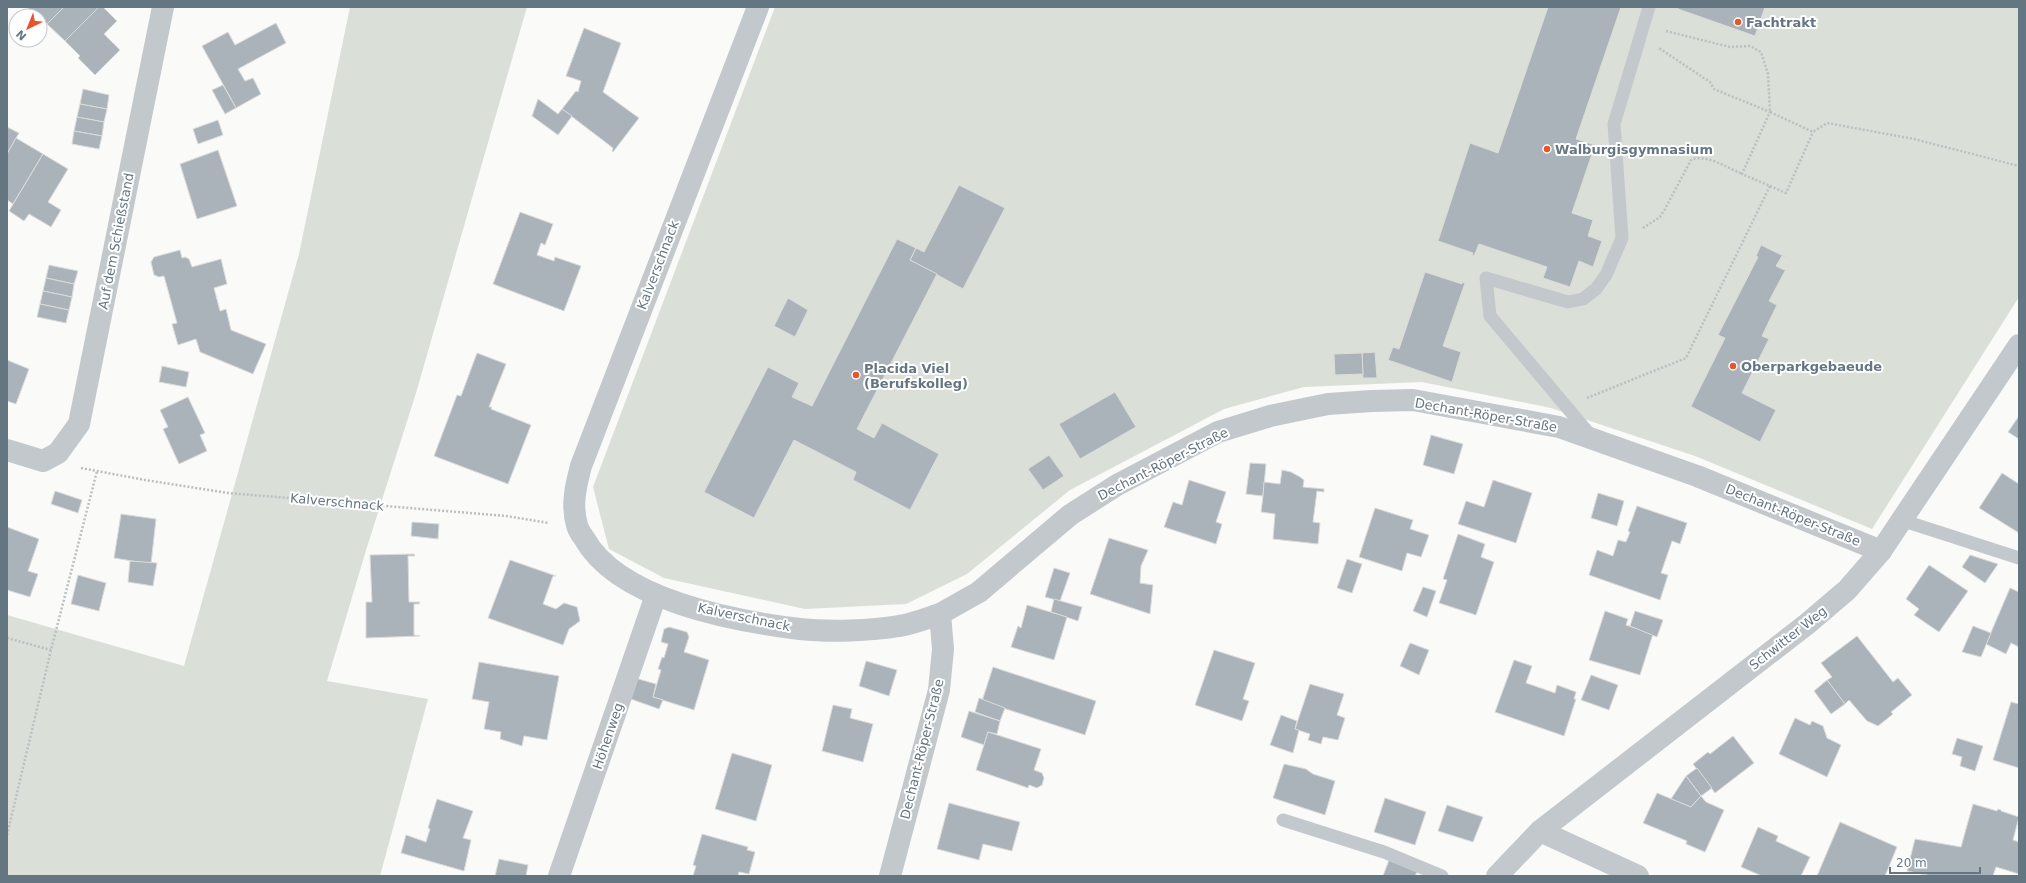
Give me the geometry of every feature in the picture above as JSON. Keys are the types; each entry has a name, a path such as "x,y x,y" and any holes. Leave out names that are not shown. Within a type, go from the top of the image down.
{"street":[{"name":"Auf dem Schießstand","path":"7,450 43,461 58,453 79,424 163,7"},
{"name":"Kalverschnack","path":"758,7 581,466 575,487 574,509 577,527 596,557 612,571 633,585 656,595 689,606 750,621 801,629 847,630 900,626 940,614"},
{"name":"Schwitter Weg","path":"1497,876 1540,831 1807,624 1847,590 1881,551 2019,345"},
{"name":"Dechant-Röper-Straße","path":"890,876 939,690 943,649 940,614 979,592 1070,515 1116,485 1218,432 1270,416 1328,404 1413,400 1559,427 1697,476 1881,551"},
{"name":"Höhenweg","path":"559,876 656,595"},
{"path":"1540,831 1638,876"}],"lane":[{"path":"1594,439 1490,316 1486,278 1568,302 1583,299 1596,289 1606,275 1622,238 1614,124 1649,7"},
{"path":"1901,520 2019,558"},
{"path":"1283,820 1384,852 1442,876"}],"path":[{"path":"1642,31 1730,47 1750,46 1761,52 1768,74 1770,112 1742,174"},
{"path":"1642,31 1710,82 1714,89 1770,112 1813,132"},
{"path":"1660,217 1691,160 1697,157 1786,193 1813,132 1826,123 1914,139 2019,166"},
{"path":"1566,406 1686,358 1770,186"},
{"name":"Kalverschnack","path":"51,650 98,471 228,493 506,516 577,527"},
{"path":"7,638 51,650 7,835"}],"shaded area":[{"path":"350,7 527,7 416,393 367,547 327,681 428,699 380,876 7,876 7,615 184,666 299,254"},
{"path":"775,7 2019,7 2019,297 1872,529 1695,456 1551,408 1422,382 1304,387 1224,409 1070,490 967,574 906,604 805,609 664,578 609,549 593,487"}],"building":[{"path":"64,7 48,23 48,8 29,8"},
{"path":"64,7 99,7 65,41 48,25 48,23"},
{"path":"99,7 103,7 117,21 104,34 120,50 95,75 78,58 80,56 65,41"},
{"name":"Walburgisgymnasium","path":"1548,7 1621,7 1576,139 1595,145 1572,213 1593,220 1588,236 1602,241 1593,267 1579,261 1570,287 1543,278 1547,267 1479,244 1474,256 1472,255 1473,253 1438,241 1470,143 1498,153"},
{"name":"Fachtrakt","path":"1678,7 1765,7 1755,36 1678,9"},
{"path":"276,23 286,43 238,69 245,81 253,78 261,94 236,108 202,46 228,32 235,45"},
{"path":"584,28 621,43 603,92 639,118 613,152 613,148 562,109 576,91 578,92 581,81 566,76"},
{"path":"223,85 236,108 225,114 212,90"},
{"path":"83,89 109,95 107,109 80,104"},
{"path":"538,99 558,114 562,109 572,116 558,135 532,116"},
{"path":"80,104 107,109 104,122 77,117"},
{"path":"77,117 104,122 102,136 74,131"},
{"path":"218,120 223,135 198,144 193,129"},
{"path":"7,127 19,133 7,154"},
{"path":"74,131 102,136 99,149 72,144"},
{"path":"16,138 43,154 13,204 7,200 7,154"},
{"path":"218,150 237,206 197,219 180,164"},
{"path":"43,154 68,169 48,202 61,210 51,227 29,214 24,221 9,211"},
{"path":"959,185 1005,208 963,289 910,260 916,248 924,252"},
{"path":"520,212 553,224 545,245 541,243 537,255 554,261 555,257 581,266 564,311 493,284"},
{"name":"Placida Viel (Berufskolleg)","path":"897,239 916,248 910,260 937,274 857,429 874,438 882,423 939,454 910,510 853,480 856,472 794,440 754,518 704,492 768,367 799,383 792,397 812,406"},
{"name":"Oberparkgebaeude","path":"1761,245 1792,260 1782,256 1776,266 1787,271 1785,271 1769,301 1777,305 1762,336 1769,339 1742,393 1776,410 1760,442 1690,406 1725,338 1718,335 1758,257 1756,256"},
{"path":"180,250 182,258 185,257 189,259 192,267 221,259 227,284 214,288 220,311 226,309 231,330 266,344 253,374 200,352 196,339 178,345 172,324 177,323 164,276 159,277 154,275 151,262 154,257"},
{"path":"49,265 78,271 74,284 46,278"},
{"path":"1425,272 1462,284 1462,282 1465,283 1443,346 1461,352 1452,382 1388,360 1393,347 1399,349"},
{"path":"46,278 74,284 72,297 43,291"},
{"path":"43,291 72,297 69,310 40,304"},
{"path":"788,298 808,310 795,337 774,326"},
{"path":"40,304 69,310 66,323 37,317"},
{"path":"1375,352 1377,378 1363,378 1362,353"},
{"path":"477,353 506,364 489,407 531,425 508,484 434,456 457,395 461,396"},
{"path":"1362,353 1363,374 1335,375 1334,354"},
{"path":"7,360 29,369 16,404 7,401"},
{"path":"162,366 189,372 186,387 159,382"},
{"path":"1115,392 1136,427 1080,459 1059,424"},
{"path":"188,397 205,433 200,435 207,451 179,464 163,429 168,427 160,410"},
{"path":"2019,416 2019,439 2008,432"},
{"path":"1431,435 1463,444 1454,474 1423,465"},
{"path":"1049,455 1064,476 1043,490 1028,469"},
{"path":"1250,463 1266,464 1263,496 1246,494"},
{"path":"1282,470 1291,472 1304,480 1303,487 1324,489 1324,492 1317,491 1313,522 1320,523 1318,544 1273,539 1275,514 1261,512 1264,482 1280,484"},
{"path":"2002,473 2019,484 2019,533 1979,508"},
{"path":"1189,480 1226,492 1216,522 1222,524 1216,544 1164,527 1173,502 1182,505"},
{"path":"1493,480 1532,493 1516,543 1458,524 1466,501 1484,507"},
{"path":"55,491 82,500 78,513 51,504"},
{"path":"1598,493 1624,501 1617,526 1591,518"},
{"path":"1637,506 1687,523 1680,544 1672,541 1661,573 1668,575 1660,600 1589,575 1597,550 1613,556 1618,540 1626,542 1630,532 1628,531"},
{"path":"1375,508 1413,520 1410,529 1429,535 1421,557 1407,553 1402,571 1359,557"},
{"path":"121,514 156,519 151,564 114,558"},
{"path":"412,522 439,524 438,539 411,536"},
{"path":"7,527 39,539 28,571 38,574 30,597 7,590"},
{"path":"1458,534 1485,544 1481,557 1494,562 1476,615 1439,603 1447,580 1443,579"},
{"path":"1109,538 1148,550 1141,566 1140,583 1153,585 1150,614 1090,594"},
{"path":"414,554 415,556 408,556 409,602 420,602 419,604 414,604 414,635 420,636 366,638 366,602 372,602 370,555"},
{"path":"1970,555 1998,564 1985,583 1962,567"},
{"path":"1347,559 1362,564 1352,593 1337,588"},
{"path":"510,560 556,576 553,576 543,604 556,609 564,603 577,607 580,621 569,629 563,645 488,618"},
{"path":"130,561 157,563 153,586 128,582"},
{"path":"1929,565 1968,591 1939,632 1914,615 1919,609 1906,599"},
{"path":"1054,568 1070,573 1060,601 1045,597"},
{"path":"78,575 106,583 99,611 71,604"},
{"path":"1423,587 1436,591 1427,617 1413,611"},
{"path":"2010,588 2019,592 2019,647 2011,643 2006,654 1986,644"},
{"path":"1054,599 1082,607 1078,621 1051,612"},
{"path":"1027,605 1067,617 1054,660 1011,647 1018,626 1021,628"},
{"path":"1605,611 1628,619 1626,625 1653,634 1640,675 1589,660"},
{"path":"1635,611 1663,620 1657,637 1630,626"},
{"path":"1973,626 1991,633 1981,657 1962,652"},
{"path":"669,627 687,632 689,637 684,652 709,660 694,710 653,697 661,670 658,669 662,657 664,658 668,644 661,642 664,629"},
{"path":"1857,636 1893,682 1898,678 1912,695 1891,712 1893,714 1878,726 1867,721 1849,700 1845,704 1827,680 1832,677 1821,663"},
{"path":"1410,643 1429,650 1419,675 1400,666"},
{"path":"1214,650 1255,663 1243,699 1249,701 1242,721 1195,705"},
{"path":"1514,660 1532,666 1526,683 1555,693 1557,685 1576,692 1574,699 1576,699 1564,736 1495,712"},
{"path":"866,661 897,670 889,696 859,686"},
{"path":"479,662 559,676 547,740 524,736 522,746 500,739 501,732 484,729 489,702 472,699"},
{"path":"993,667 1096,701 1085,735 982,701"},
{"path":"1591,675 1618,685 1609,710 1581,700"},
{"path":"635,678 656,684 653,697 663,700 659,709 628,698"},
{"path":"1827,680 1845,704 1831,714 1814,691"},
{"path":"1310,684 1344,694 1337,715 1345,718 1338,740 1323,737 1321,744 1308,740 1310,734 1295,729"},
{"path":"979,698 1005,708 1000,721 975,712"},
{"path":"2011,702 2019,704 2019,768 1993,760"},
{"path":"833,705 852,709 850,718 873,724 863,762 822,751"},
{"path":"969,711 1000,721 997,734 988,732 984,745 961,737"},
{"path":"1281,715 1297,721 1295,729 1299,730 1293,753 1270,745"},
{"path":"1795,718 1810,725 1812,721 1823,726 1827,738 1841,745 1827,777 1779,754"},
{"path":"988,732 1041,749 1034,770 1042,773 1044,778 1042,785 1037,788 1029,785 1028,788 976,770"},
{"path":"1733,736 1754,763 1715,793 1693,764 1708,752 1710,754"},
{"path":"1957,738 1983,746 1975,771 1960,766 1962,757 1952,754"},
{"path":"732,753 772,765 756,821 715,809"},
{"path":"1284,764 1306,769 1313,774 1335,781 1325,815 1273,798"},
{"path":"1697,768 1712,788 1701,796 1686,776"},
{"path":"1686,776 1701,796 1691,807 1671,799"},
{"path":"1657,793 1691,807 1701,796 1706,802 1724,810 1705,852 1686,844 1687,841 1643,823"},
{"path":"1385,798 1426,812 1415,845 1374,832"},
{"path":"437,799 473,811 463,838 471,840 464,871 401,853 406,835 426,842 430,829 428,828"},
{"path":"949,803 1020,822 1012,851 983,844 979,860 937,849"},
{"path":"1973,804 1997,811 1998,809 2019,817 2013,840 2019,842 2019,874 1996,867 1993,876 1931,876 1907,871 1915,839 1961,847"},
{"path":"1447,805 1483,817 1473,842 1438,831"},
{"path":"1840,822 1897,847 1885,876 1817,876"},
{"path":"1758,827 1778,836 1776,841 1810,857 1801,876 1762,876 1741,867"},
{"path":"702,834 748,847 747,850 755,852 749,874 739,872 738,876 693,876 696,866 693,865"},
{"path":"499,859 528,865 526,876 495,876"},
{"path":"1389,860 1417,872 1415,876 1383,876"}],"place":[{"name":"Fachtrakt","path":"1738,22"},
{"name":"Walburgisgymnasium","path":"1547,149"},
{"name":"Oberparkgebaeude","path":"1733,366"},
{"name":"Placida Viel (Berufskolleg)","path":"856,375"}]}
